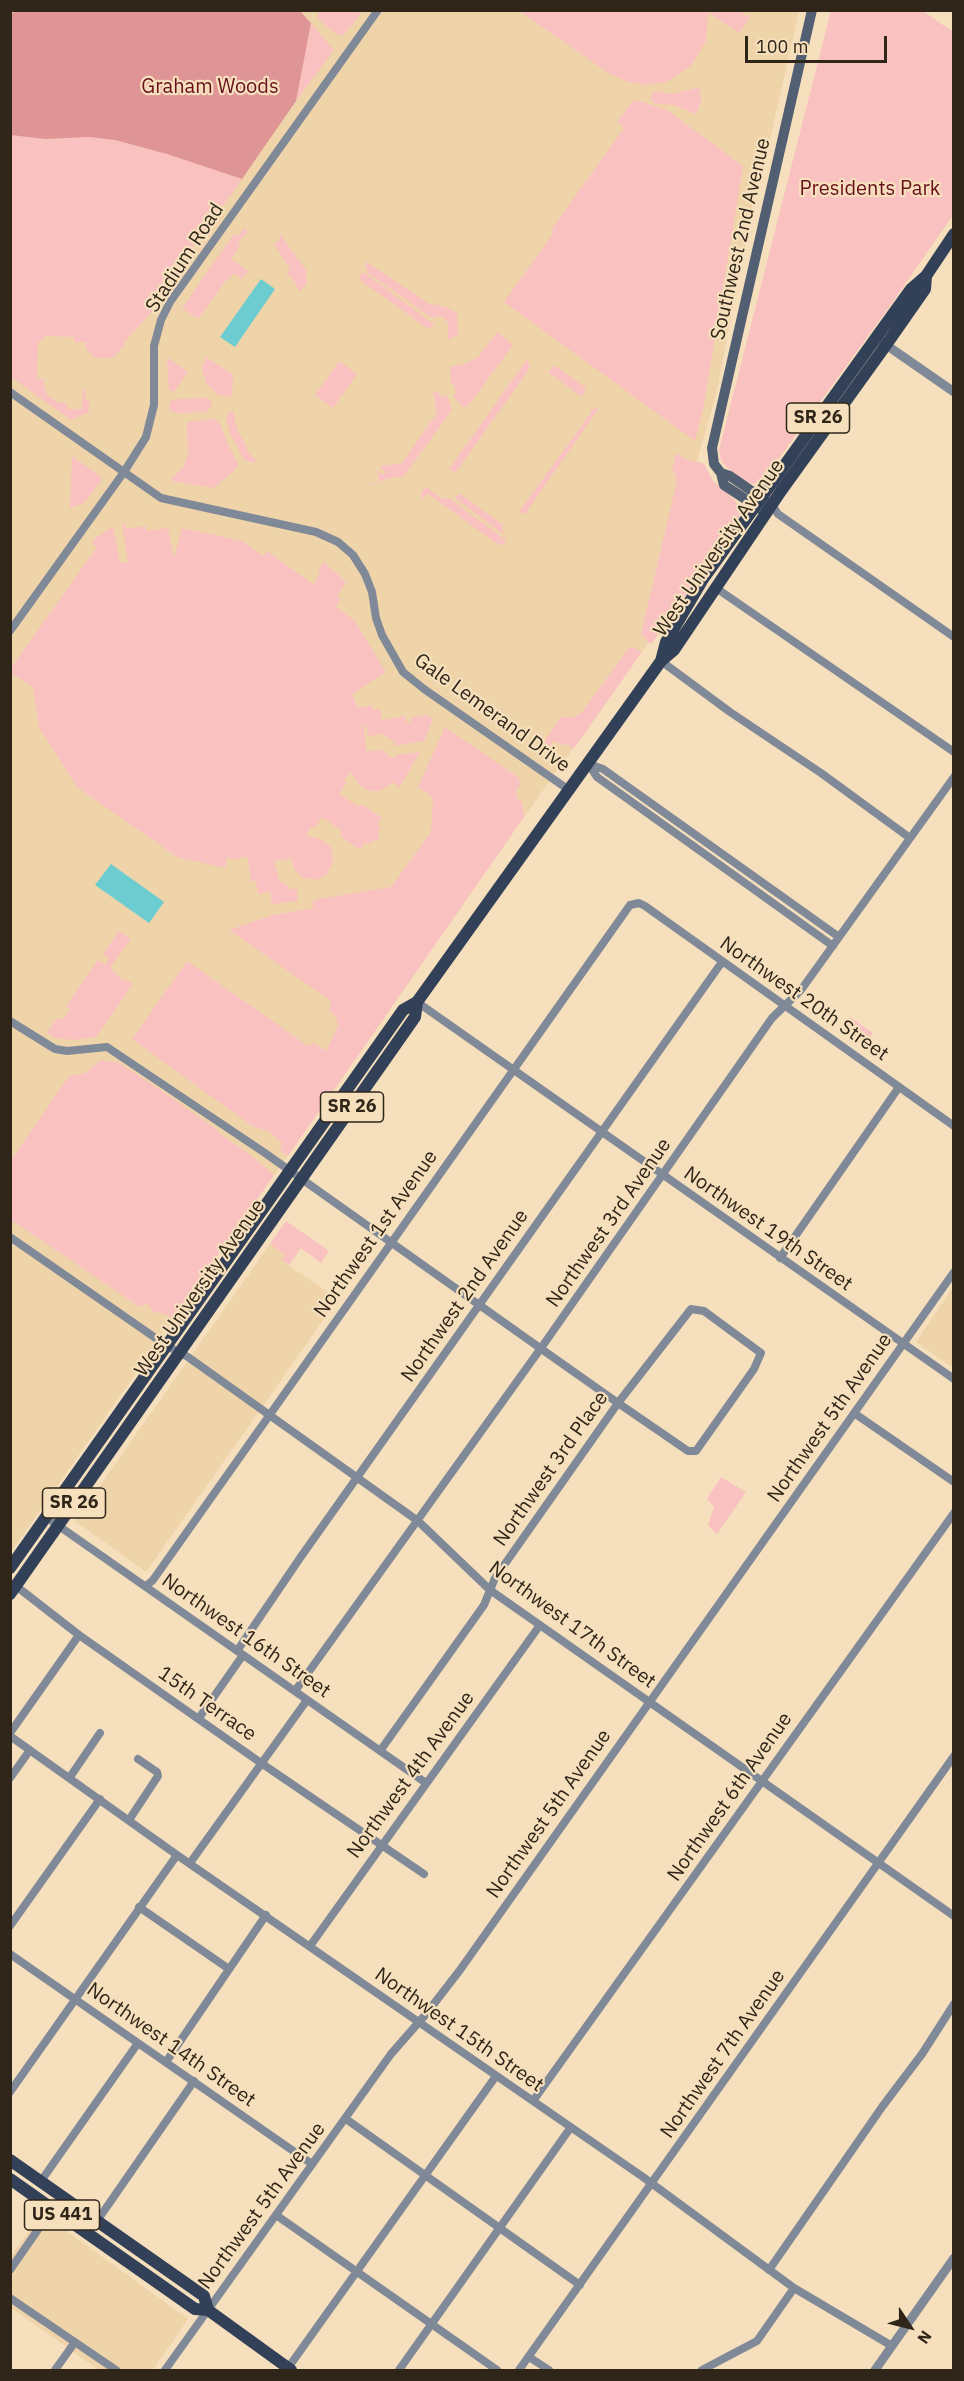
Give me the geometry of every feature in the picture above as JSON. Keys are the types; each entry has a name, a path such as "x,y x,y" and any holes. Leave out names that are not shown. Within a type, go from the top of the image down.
{"main road":[{"name":"Southwest 2nd Avenue","path":"767,507 730,476 721,473 714,464 713,444 812,10"},
{"name":"West University Avenue","path":"10,1568 403,1010 417,1002 661,661 674,650 767,507 881,342 911,289 926,276 954,234"},
{"name":"West University Avenue","path":"661,661 666,642 698,588 767,507"},
{"name":"West University Avenue","path":"13,1590 415,1017 417,1002"},
{"name":"US 441","path":"10,2160 204,2296 208,2310"},
{"name":"US 441","path":"10,2179 195,2309 208,2310 289,2369"}],"street":[{"name":"Stadium Road","path":"10,632 124,472 146,437 154,405 154,346 165,311 378,10"},
{"path":"881,342 954,392"},
{"name":"Gale Lemerand Drive","path":"10,392 165,500 316,532 338,542 353,555 365,573 382,635 403,672 569,790"},
{"path":"767,507 954,637"},
{"path":"716,588 954,752"},
{"path":"661,661 910,838"},
{"path":"588,763 603,770 839,937"},
{"path":"588,763 597,777 833,946"},
{"name":"Northwest 3rd Avenue","path":"295,1691 418,1521 772,1018 801,990 954,777"},
{"path":"712,861 718,851"},
{"path":"772,903 779,894"},
{"name":"Northwest 20th Street","path":"634,903 645,906 954,1125"},
{"name":"Northwest 1st Avenue","path":"146,1586 627,908 634,903"},
{"name":"Northwest 2nd Avenue","path":"199,1718 357,1479 722,962"},
{"name":"Northwest 19th Street","path":"417,1002 954,1379"},
{"path":"10,1021 55,1049 67,1051 106,1047 391,1241 618,1403"},
{"path":"780,1258 899,1087"},
{"name":"Northwest 17th Street","path":"10,1238 269,1414 418,1521 490,1590 954,1916"},
{"name":"Northwest 5th Avenue","path":"165,2370 391,2054 466,1961 954,1272"},
{"name":"Northwest 3rd Place","path":"380,1750 484,1605 495,1578 618,1403 691,1309 700,1308 761,1353 754,1369 696,1451 688,1451 618,1403"},
{"path":"854,1413 954,1482"},
{"name":"Northwest 6th Avenue","path":"533,2101 954,1513"},
{"name":"Northwest 16th Street","path":"46,1517 426,1783"},
{"name":"15th Terrace","path":"13,1590 424,1874"},
{"name":"Northwest 4th Avenue","path":"310,1946 540,1625"},
{"path":"10,1734 79,1635"},
{"path":"190,1863 307,1700"},
{"path":"70,1778 100,1733"},
{"name":"Northwest 15th Street","path":"10,1734 177,1855 651,2183 794,2289 892,2346"},
{"path":"10,1778 30,1750"},
{"name":"Northwest 7th Avenue","path":"519,2370 954,1756"},
{"path":"129,1820 158,1776 157,1772 138,1759"},
{"path":"10,1926 100,1798"},
{"path":"10,2091 177,1855"},
{"path":"139,1907 230,1969"},
{"path":"166,2062 266,1915"},
{"name":"Northwest 14th Street","path":"10,1954 312,2164"},
{"path":"769,2270 882,2107 922,2054 954,2004"},
{"path":"41,2181 138,2043"},
{"path":"289,2369 495,2076"},
{"path":"97,2221 194,2081"},
{"path":"346,2119 580,2285"},
{"path":"399,2370 571,2127"},
{"path":"10,2270 53,2208"},
{"path":"276,2215 497,2370"},
{"path":"875,2370 954,2258"},
{"path":"702,2370 757,2341 794,2289"},
{"path":"10,2298 116,2370"},
{"path":"55,2370 75,2342"},
{"path":"529,2357 549,2370"}],"shaded area":[{"path":"11,11 799,11 767,153 754,199 716,395 697,461 704,464 713,481 735,500 740,511 739,517 653,642 648,643 524,817 11,1552"},
{"path":"270,1244 285,1255 282,1261 338,1299 146,1572 75,1521"},
{"path":"953,1287 953,1368 916,1342"},
{"path":"42,2213 188,2319 153,2370 99,2370 11,2308 11,2256"}],"green space":[{"path":"319,10 363,11 343,36 335,33 317,18"},
{"name":"Graham Woods","path":"16,11 300,11 311,23 296,101 242,179 167,154 115,140 89,137 45,139 11,135 10,15"},
{"path":"519,11 739,11 750,18 739,33 708,12 706,41 691,66 666,82 647,85 628,82 610,74"},
{"name":"Presidents Park","path":"831,11 923,11 953,32 953,215 764,479 753,484 746,482 727,468 721,460 719,450"},
{"path":"311,23 334,50 296,101"},
{"path":"700,87 701,102 696,114 671,104 654,103 650,99 652,93 657,91 672,94"},
{"path":"637,100 667,110 743,166 703,410 695,441 504,302 554,232 551,230 624,128 617,122 632,102"},
{"path":"11,135 45,139 89,137 115,140 167,154 242,179 154,301 152,312 124,342 125,345 113,358 95,358 85,348 86,342 74,342 74,337 46,336 38,343 37,378 44,379 44,387 48,396 57,402 67,403 67,409 82,409 82,390 85,390 85,399 89,399 89,412 71,420 11,377"},
{"path":"245,228 248,232 238,242 240,246 231,259 248,271 242,279 234,273 229,280 227,279 198,319 182,308 234,234 237,236"},
{"path":"280,234 306,270 307,283 300,292 292,277 286,275 290,269 274,244 279,241"},
{"path":"367,262 432,306 435,304 453,310 457,314 458,335 448,340 448,324 445,318 439,316 432,318 368,273 365,264"},
{"path":"361,273 365,273 435,325 428,329 360,280"},
{"path":"497,332 513,345 468,406 463,407 453,396 456,393 451,383 450,367 467,363 479,356"},
{"path":"167,357 188,372 175,391 169,391"},
{"path":"206,357 233,374 232,397 218,395 206,383 202,368"},
{"path":"527,359 530,368 456,472 449,469"},
{"path":"339,361 357,374 333,408 315,395"},
{"path":"553,366 586,388 582,397 548,372"},
{"path":"433,391 442,397 447,395 452,410 404,476 382,480 359,490 379,480 377,468 382,475 385,473 380,466 402,463 437,413"},
{"path":"207,398 211,400 212,405 206,412 175,413 169,409 170,402 176,399"},
{"path":"599,408 525,514 518,513 591,413 590,410"},
{"path":"233,411 237,429 247,451 257,461 254,463 244,460 230,433 226,418 229,412"},
{"path":"210,419 220,424 238,467 214,488 171,480 184,466 188,455 187,422"},
{"path":"676,453 685,459 704,464 713,481 735,500 740,511 739,517 653,642 649,643 641,634 676,485 676,475 672,471"},
{"path":"72,456 100,476 101,481 84,503 70,508"},
{"path":"426,487 441,498 450,499 507,541 502,545 497,544 427,493 423,500 421,493"},
{"path":"459,493 502,524 503,534 455,498"},
{"path":"124,522 126,529 146,526 146,531 168,528 174,558 182,528 242,541 263,556 267,551 314,585 320,573 318,571 324,562 346,582 337,596 341,599 336,607 354,620 386,672 352,694 358,708 372,705 373,710 380,709 382,720 405,716 407,723 411,722 411,718 427,715 433,719 424,741 395,746 394,742 383,734 368,736 366,725 364,725 366,751 382,750 393,759 396,755 420,752 399,788 393,782 380,791 369,791 360,785 351,772 344,780 347,782 339,794 359,807 362,804 382,818 377,825 381,828 377,841 372,841 369,845 365,842 360,850 340,836 342,831 322,817 315,828 312,826 306,835 322,840 331,847 333,864 326,875 316,880 303,878 294,869 291,856 289,859 274,861 279,880 292,889 297,889 298,901 272,904 270,892 258,894 256,881 251,881 247,856 235,860 227,858 225,868 177,857 77,787 39,727 33,687 11,673 11,668 97,547 92,543 97,537 113,527 120,563 128,562 122,523"},
{"path":"629,648 642,652 575,747 570,748 569,744 562,745 554,741 547,748 537,752 561,717 574,717 582,712"},
{"path":"445,727 519,778 520,786 517,787 516,795 519,801 522,801 524,817 288,1156 280,1151 282,1143 270,1132 252,1126 132,1039 187,961 308,1046 314,1043 326,1051 338,1026 336,1017 329,1011 331,1001 229,930 273,915 313,908 313,900 391,887 431,832 433,798 418,787"},
{"path":"119,931 131,939 110,968 124,981 125,979 133,984 96,1037 73,1040 55,1038 47,1033 58,1017 62,1020 70,1009 66,1006 98,960 105,965 109,959 103,954"},
{"path":"850,1017 873,1033 864,1045 841,1029"},
{"path":"101,1060 119,1063 159,1089 219,1131 274,1175 173,1320 165,1314 154,1312 147,1303 140,1307 11,1220 11,1160 69,1076 85,1073"},
{"path":"286,1221 329,1251 321,1263 301,1248 289,1265 282,1260 285,1255 270,1244"},
{"path":"721,1477 746,1492 717,1534 708,1525 714,1507 707,1499"}],"water":[{"path":"261,279 275,289 235,347 220,337"},
{"path":"111,864 164,902 149,923 95,885"}]}
